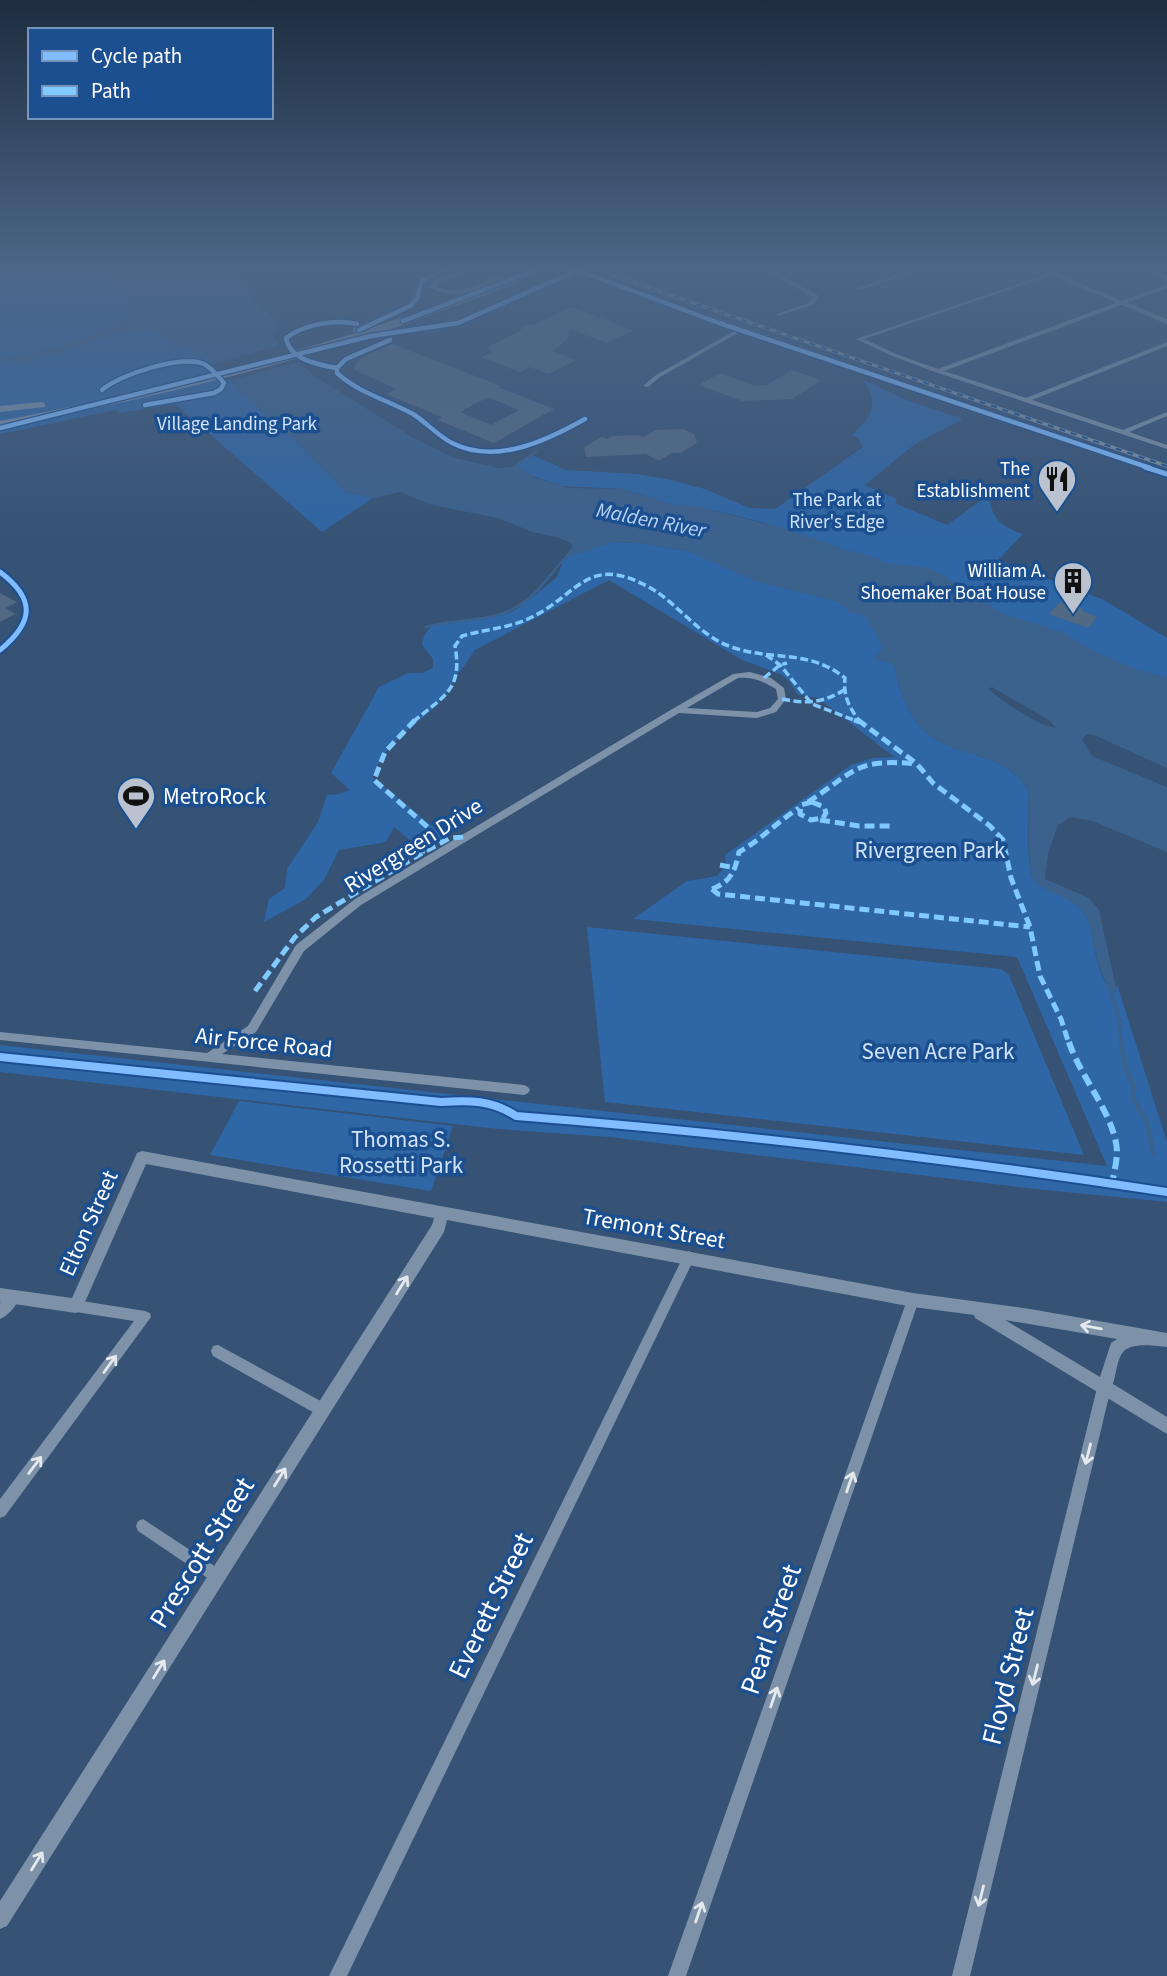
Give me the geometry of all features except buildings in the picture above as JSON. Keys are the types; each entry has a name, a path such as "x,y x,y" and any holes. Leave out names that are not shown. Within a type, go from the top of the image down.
{"highway":[{"path":"0,426 259,361"},
{"path":"0,409 104,399"},
{"path":"0,416 104,399"}],"main road":[{"path":"830,361 1167,481"},
{"path":"833,361 1167,474"}],"street":[{"path":"646,386 656,377 684,361"},
{"path":"913,361 1167,447"},
{"path":"937,371 963,361"},
{"path":"1026,400 1124,361"},
{"path":"1124,432 1167,414"},
{"path":"0,650 23,625 28,605 23,591 1,575"},
{"name":"Rivergreen Drive","path":"209,1057 252,1029 300,948 358,902 677,710 736,676 768,680 780,688 782,699 773,710 757,715 677,710"},
{"name":"Air Force Road","path":"0,1036 524,1090"},
{"name":"Tremont Street","path":"142,1157 913,1300 1030,1316 1163,1339"},
{"name":"Elton Street","path":"76,1306 142,1157"},
{"name":"Prescott Street","path":"0,1919 439,1227 442,1212"},
{"name":"Everett Street","path":"338,1976 689,1257"},
{"path":"0,1313 7,1296 145,1317 0,1511"},
{"name":"Pearl Street","path":"677,1976 913,1300"},
{"path":"967,1308 992,1318 1167,1426"},
{"name":"Tremont Street","path":"1104,1388 1116,1348 1132,1340 1163,1339"},
{"path":"218,1351 323,1410"},
{"name":"Floyd Street","path":"961,1976 1104,1388"},
{"path":"143,1526 217,1576"}],"green space":[{"name":"Village Landing Park","path":"0,361 23,361 21,364 29,361 214,361 240,392 287,432 346,492 373,498 322,532 175,404 120,413 116,410 0,434"},
{"name":"The Park at River's Edge","path":"864,380 906,400 963,419 915,444 865,485 897,499 895,503 947,525 990,494 992,509 998,520 1023,534 998,560 1104,600 1167,638 1167,679 1140,672 998,614 954,587 758,521 708,509 673,505 624,489 562,486 529,475 517,466 532,455 566,470 637,474 667,479 705,489 750,508 775,509 863,447 858,438 852,435 865,422 872,407 871,395"},
{"name":"Rivergreen Park","path":"612,542 639,543 688,551 749,577 806,591 866,612 883,648 875,658 894,665 905,702 921,727 939,741 996,763 1021,780 1029,792 1028,848 1033,878 1042,887 1072,902 1085,914 1103,978 1116,992 1117,984 1167,1142 1167,1202 1035,1189 609,1137 498,1129 0,1072 0,1045 1107,1166 1017,957 633,919 687,881 717,876 726,865 725,855 851,765 872,758 894,757 818,698 797,694 782,675 742,660 609,580 475,650 458,672 445,696 395,742 378,764 372,777 447,838 424,852 394,827 386,842 339,850 324,880 306,899 264,922 269,899 285,888 287,869 318,822 327,795 350,790 331,773 379,687 408,673 422,673 433,668 433,659 422,645 429,628 442,622 471,621 513,611 556,578 565,558"},
{"name":"Seven Acre Park","path":"587,927 1001,969 1009,975 1084,1155 605,1102"},
{"name":"Thomas S. Rossetti Park","path":"239,1101 453,1126 431,1191 210,1155"}],"water":[{"name":"Malden River","path":"214,361 298,361 313,375 415,439 455,458 498,468 517,466 535,478 569,488 624,489 673,505 696,506 787,529 877,558 885,563 928,568 945,575 956,586 973,589 986,603 1001,613 1062,632 1096,652 1141,671 1167,677 1167,768 1094,735 1087,734 1082,739 1092,756 1167,787 1167,852 1092,821 1070,817 1058,825 1048,854 1045,879 1089,898 1099,910 1117,992 1104,978 1085,914 1072,902 1042,887 1033,878 1029,849 1029,792 1021,780 996,763 939,741 921,727 905,702 894,665 875,658 883,648 866,616 849,612 838,602 757,582 688,551 639,543 612,542 563,559 572,547 571,543 532,532 498,518 432,505 400,492 373,498 346,492 287,432 240,392","holes":["992,687 1050,721 1056,728 1031,718 988,689"]}],"pier":[{"path":"222,361 301,361 228,381 212,364"}],"waterway":[{"path":"513,467 537,451"},
{"path":"426,627 485,618 508,611 531,596 565,558"},
{"path":"1109,985 1119,1018 1121,1044"},
{"path":"1121,1042 1125,1066 1134,1088 1133,1098 1147,1122 1153,1154"}],"railway":[{"path":"862,361 1167,466"}],"marked path":[{"path":"422,853 431,830 374,780 379,761 391,744 454,685 457,671 455,646 462,636 534,617 584,580 601,575 614,575 638,581 671,602 711,637 730,646 746,651 800,657 832,667 845,678 844,690 849,707 860,722 917,764 933,783 990,826 1003,840 1011,878 1030,927 1040,976 1061,1019 1076,1064 1111,1125 1117,1151 1112,1183"},
{"path":"766,655 780,665 812,704 860,722"},
{"path":"764,678 780,665 787,663"},
{"path":"782,699 799,702 821,701 844,690"},
{"path":"808,802 836,784 850,771 866,764 885,761 917,764"},
{"path":"812,802 824,807 826,813 823,818 811,820 800,814 801,805 812,802"},
{"path":"712,889 732,876 739,852 766,836 779,821 799,808"},
{"path":"820,820 859,826 892,826"},
{"path":"255,991 295,937 316,917 422,853 450,838 465,837"},
{"path":"720,865 736,868"},
{"path":"712,889 718,894 1030,927"}],"cycle path":[{"path":"0,428 269,361"},
{"path":"307,361 337,368"},
{"path":"344,361 337,368 337,373 345,380 362,391 414,415 452,443 468,449 485,452 520,447 555,435 585,419"},
{"path":"832,361 1167,474"},
{"path":"102,390 131,374 190,362 206,365 224,383 221,389 214,393 145,405"},
{"path":"0,572 21,591 27,611 20,631 0,650"},
{"path":"0,1057 441,1102 489,1103 516,1116 658,1127 1029,1171 1167,1192"}],"place":[{"name":"The Establishment","path":"1057,513"},
{"name":"William A. Shoemaker Boat House","path":"1073,615"},
{"name":"MetroRock","path":"136,830"}]}
